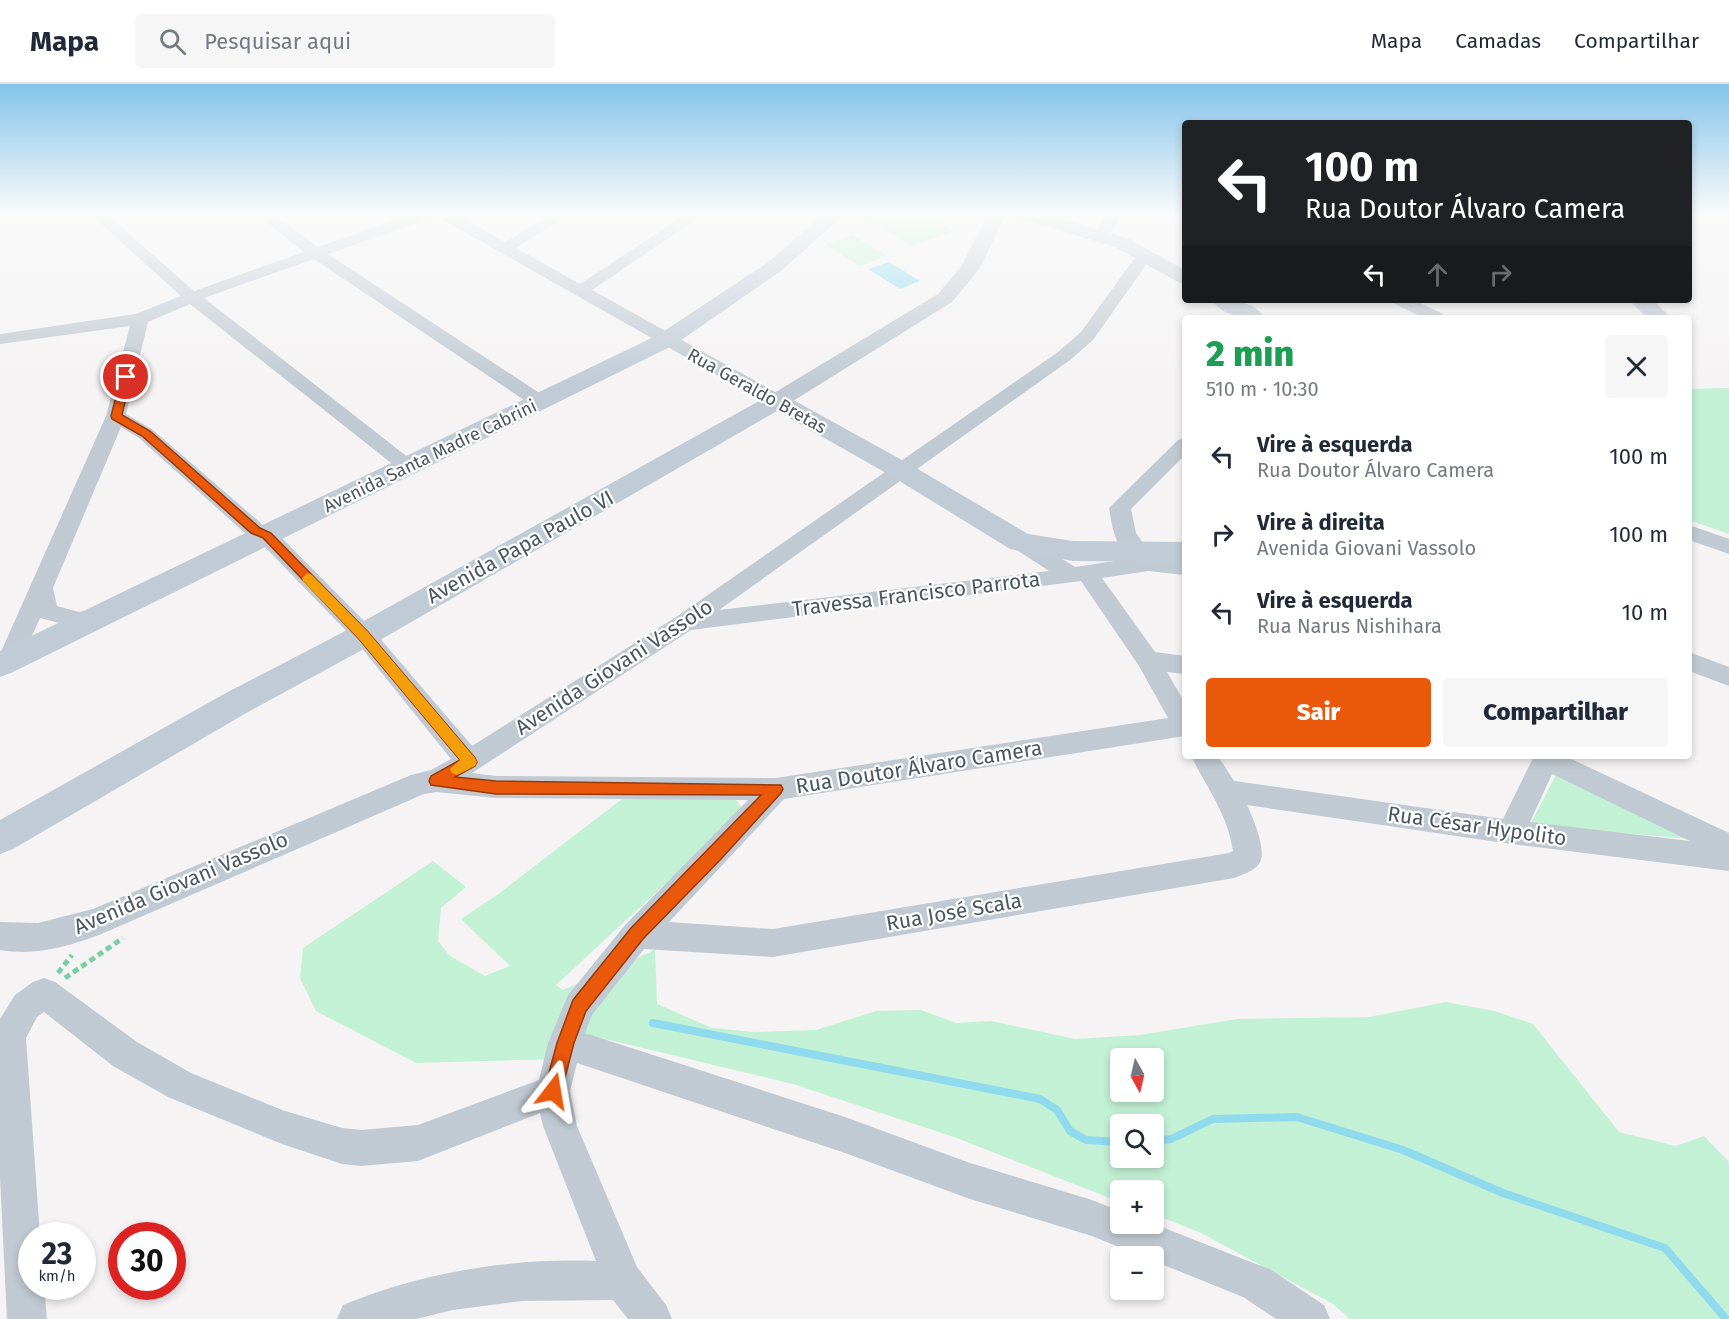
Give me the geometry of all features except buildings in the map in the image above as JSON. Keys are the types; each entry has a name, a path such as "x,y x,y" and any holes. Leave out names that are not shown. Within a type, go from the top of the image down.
{"main road":[{"name":"Avenida Santa Madre Cabrini","path":"5,662 666,340 770,270"},
{"path":"1228,303 1249,315"},
{"path":"1643,303 1657,315"},
{"name":"Rua Geraldo Bretas","path":"777,401 902,471 1020,542 1077,566"},
{"name":"Avenida Papa Paulo VI","path":"0,838 236,703 364,636 777,401"},
{"path":"1077,566 1182,552"}],"street":[{"path":"161,270 192,297 407,466"},
{"path":"0,358 4,334 140,319 192,297 272,270"},
{"path":"341,270 540,402"},
{"name":"Rua Geraldo Bretas","path":"543,270 777,401"},
{"path":"580,291 612,270"},
{"name":"Avenida Papa Paulo VI","path":"777,401 945,298 971,270"},
{"name":"Avenida Giovani Vassolo","path":"0,936 21,940 60,934 99,921 421,783 436,781 470,762 684,623 1078,346 1134,270"},
{"path":"1407,303 1431,315"},
{"path":"5,662 42,589 116,416 140,319"},
{"path":"116,416 146,434 255,530 267,536 364,636 470,762"},
{"path":"1182,447 1120,508 1125,535 1143,557 1182,566"},
{"path":"1692,533 1729,547"},
{"path":"1143,557 1182,557"},
{"path":"1077,566 1148,660 1182,721"},
{"name":"Travessa Francisco Parrota","path":"684,623 1077,566"},
{"path":"42,589 43,604 49,613 79,620 97,617"},
{"path":"1148,660 1182,665"},
{"path":"1692,662 1729,677"},
{"name":"Rua Doutor Álvaro Camera","path":"436,781 496,788 776,789 1182,726"},
{"path":"1206,759 1226,791"},
{"path":"1511,832 1546,759 1729,846"},
{"path":"651,1319 623,1281 560,1126 553,1091 565,1043 579,1006 637,933 717,853 776,789"},
{"name":"Rua César Hypolito","path":"1226,791 1511,832 1729,858"},
{"name":"Rua José Scala","path":"637,933 773,943 1234,865 1248,857 1246,838 1226,791"},
{"path":"27,1319 9,1035 26,1006 44,993 125,1054 180,1085 282,1126 342,1146 361,1148 418,1143 553,1091"},
{"path":"565,1043 844,1135 970,1181 1092,1218 1256,1283 1310,1319"},
{"path":"357,1319 426,1297 492,1287 578,1278 623,1281"}],"green space":[{"path":"1729,388 1729,534 1692,521 1692,389"},
{"path":"1559,769 1702,840 1530,825"},
{"path":"626,796 734,798 741,806 733,821 556,985 563,990 655,950 657,1004 712,1028 753,1032 816,1030 876,1011 921,1010 956,1023 991,1021 1075,1039 1140,1035 1237,1019 1369,1017 1446,1002 1494,1011 1533,1024 1619,1132 1676,1146 1704,1136 1729,1162 1729,1319 1350,1319 1333,1304 1201,1233 1164,1218 1164,1180 1110,1180 1110,1198 954,1137 793,1084 580,1033 555,1059 416,1063 316,1011 300,978 303,948 433,861 466,887 441,908 438,941 450,956 485,976 510,966 461,919 497,895"}],"water":[{"path":"869,270 901,270 920,281 900,289"}],"waterway":[{"path":"653,1023 1040,1099 1057,1110 1070,1131 1086,1140 1110,1141"},
{"path":"1164,1140 1171,1139 1213,1119 1297,1117 1403,1150 1503,1193 1665,1248 1726,1319"}],"slow traffic":[{"path":"308,578 364,636 470,762 457,769"}],"route":[{"path":"126,377 116,416 146,434 255,530 267,536 364,636 470,762 436,781 496,788 776,789 717,853 637,933 579,1006 565,1043 553,1091"}]}
